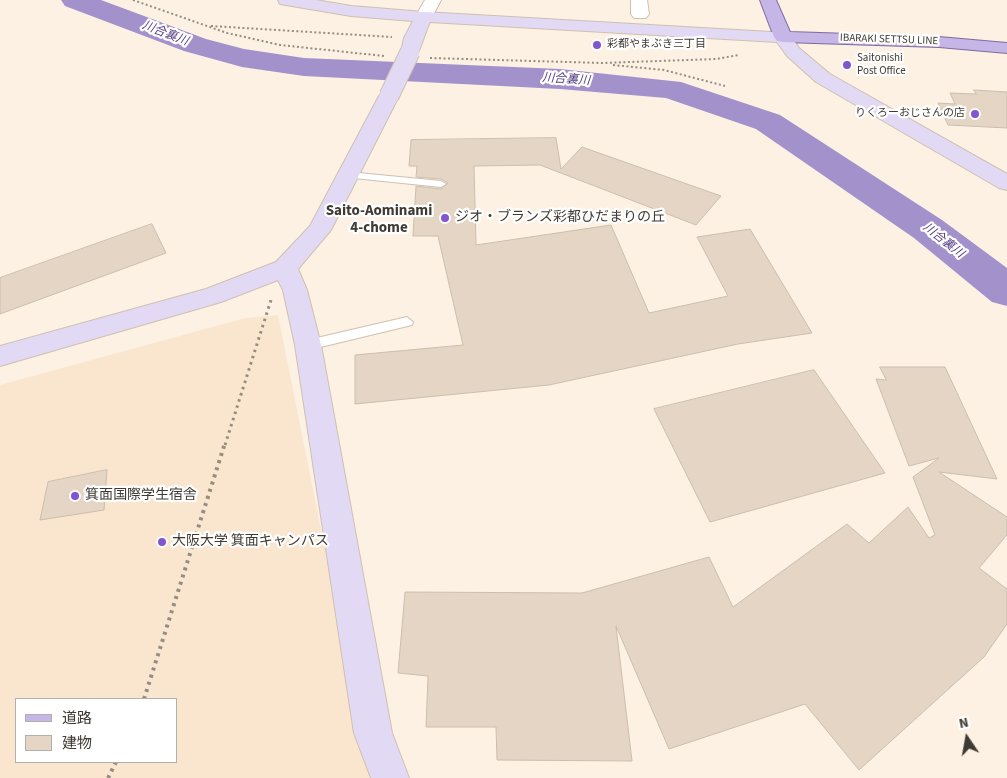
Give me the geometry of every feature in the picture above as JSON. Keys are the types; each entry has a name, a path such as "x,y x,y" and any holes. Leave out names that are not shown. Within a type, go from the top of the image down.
{"main road":[{"path":"768,0 780,32"},
{"name":"IBARAKI SETTSU LINE","path":"780,32 1007,36"},
{"name":"IBARAKI SETTSU LINE","path":"780,32 1007,48"}],"street":[{"path":"286,0 351,10 424,17 521,21 609,29 780,32 792,52 808,68 823,78 1007,183"},
{"path":"0,356 212,296 284,268 319,230 389,96 433,0"},
{"path":"284,268 295,290 308,345 373,733 390,778"}],"lane":[{"path":"348,175 441,184"},
{"path":"308,345 407,322"}],"path":[{"path":"133,0 227,33 280,45 366,56"},
{"path":"206,26 411,45"},
{"path":"602,64 716,59 745,53"},
{"path":"428,58 602,64 664,70 725,86"},
{"path":"144,698 264,316 284,268"},
{"path":"108,778 116,763"}],"shaded area":[{"name":"大阪大学 箕面キャンパス","path":"278,315 371,778 0,778 0,385 245,318"}],"building":[{"name":"りくろーおじさんの店","path":"974,90 1007,92 1007,128 948,125 938,103 955,104 950,93 976,94"},
{"path":"556,138 561,169 582,147 721,196 696,225 540,165 474,166 476,245 611,225 649,313 728,296 697,237 750,229 812,333 738,344 549,385 355,404 355,355 463,345 438,236 413,236 416,186 441,189 448,183 441,179 416,177 417,166 409,166 411,140"},
{"path":"152,224 166,253 0,314 0,278"},
{"path":"880,367 945,367 997,479 939,472 1007,517 1007,535 979,568 1007,589 1007,624 984,657 859,770 805,704 669,749 616,626 632,761 497,760 496,727 426,727 428,676 398,673 405,592 582,593 709,557 733,607 847,524 869,543 908,507 929,538 935,535 913,477 939,458 909,466 876,379 886,380"},
{"path":"814,370 885,473 710,522 654,409"},
{"name":"箕面国際学生宿舎","path":"107,470 104,510 40,520 48,482"}],"waterway":[{"name":"川合裏川","path":"75,0 195,45 242,58 304,67 560,79 670,89 768,122 928,229 1007,291"}],"place":[{"name":"彩都やまぶき三丁目","path":"597,45"},
{"name":"Saitonishi Post Office","path":"847,65"},
{"name":"りくろーおじさんの店","path":"975,114"},
{"name":"ジオ・ブランズ彩都ひだまりの丘","path":"445,218"},
{"name":"箕面国際学生宿舎","path":"75,496"},
{"name":"大阪大学 箕面キャンパス","path":"162,542"}],"district":[{"name":"Saito-Aominami 4-chome","path":"379,220"}]}
